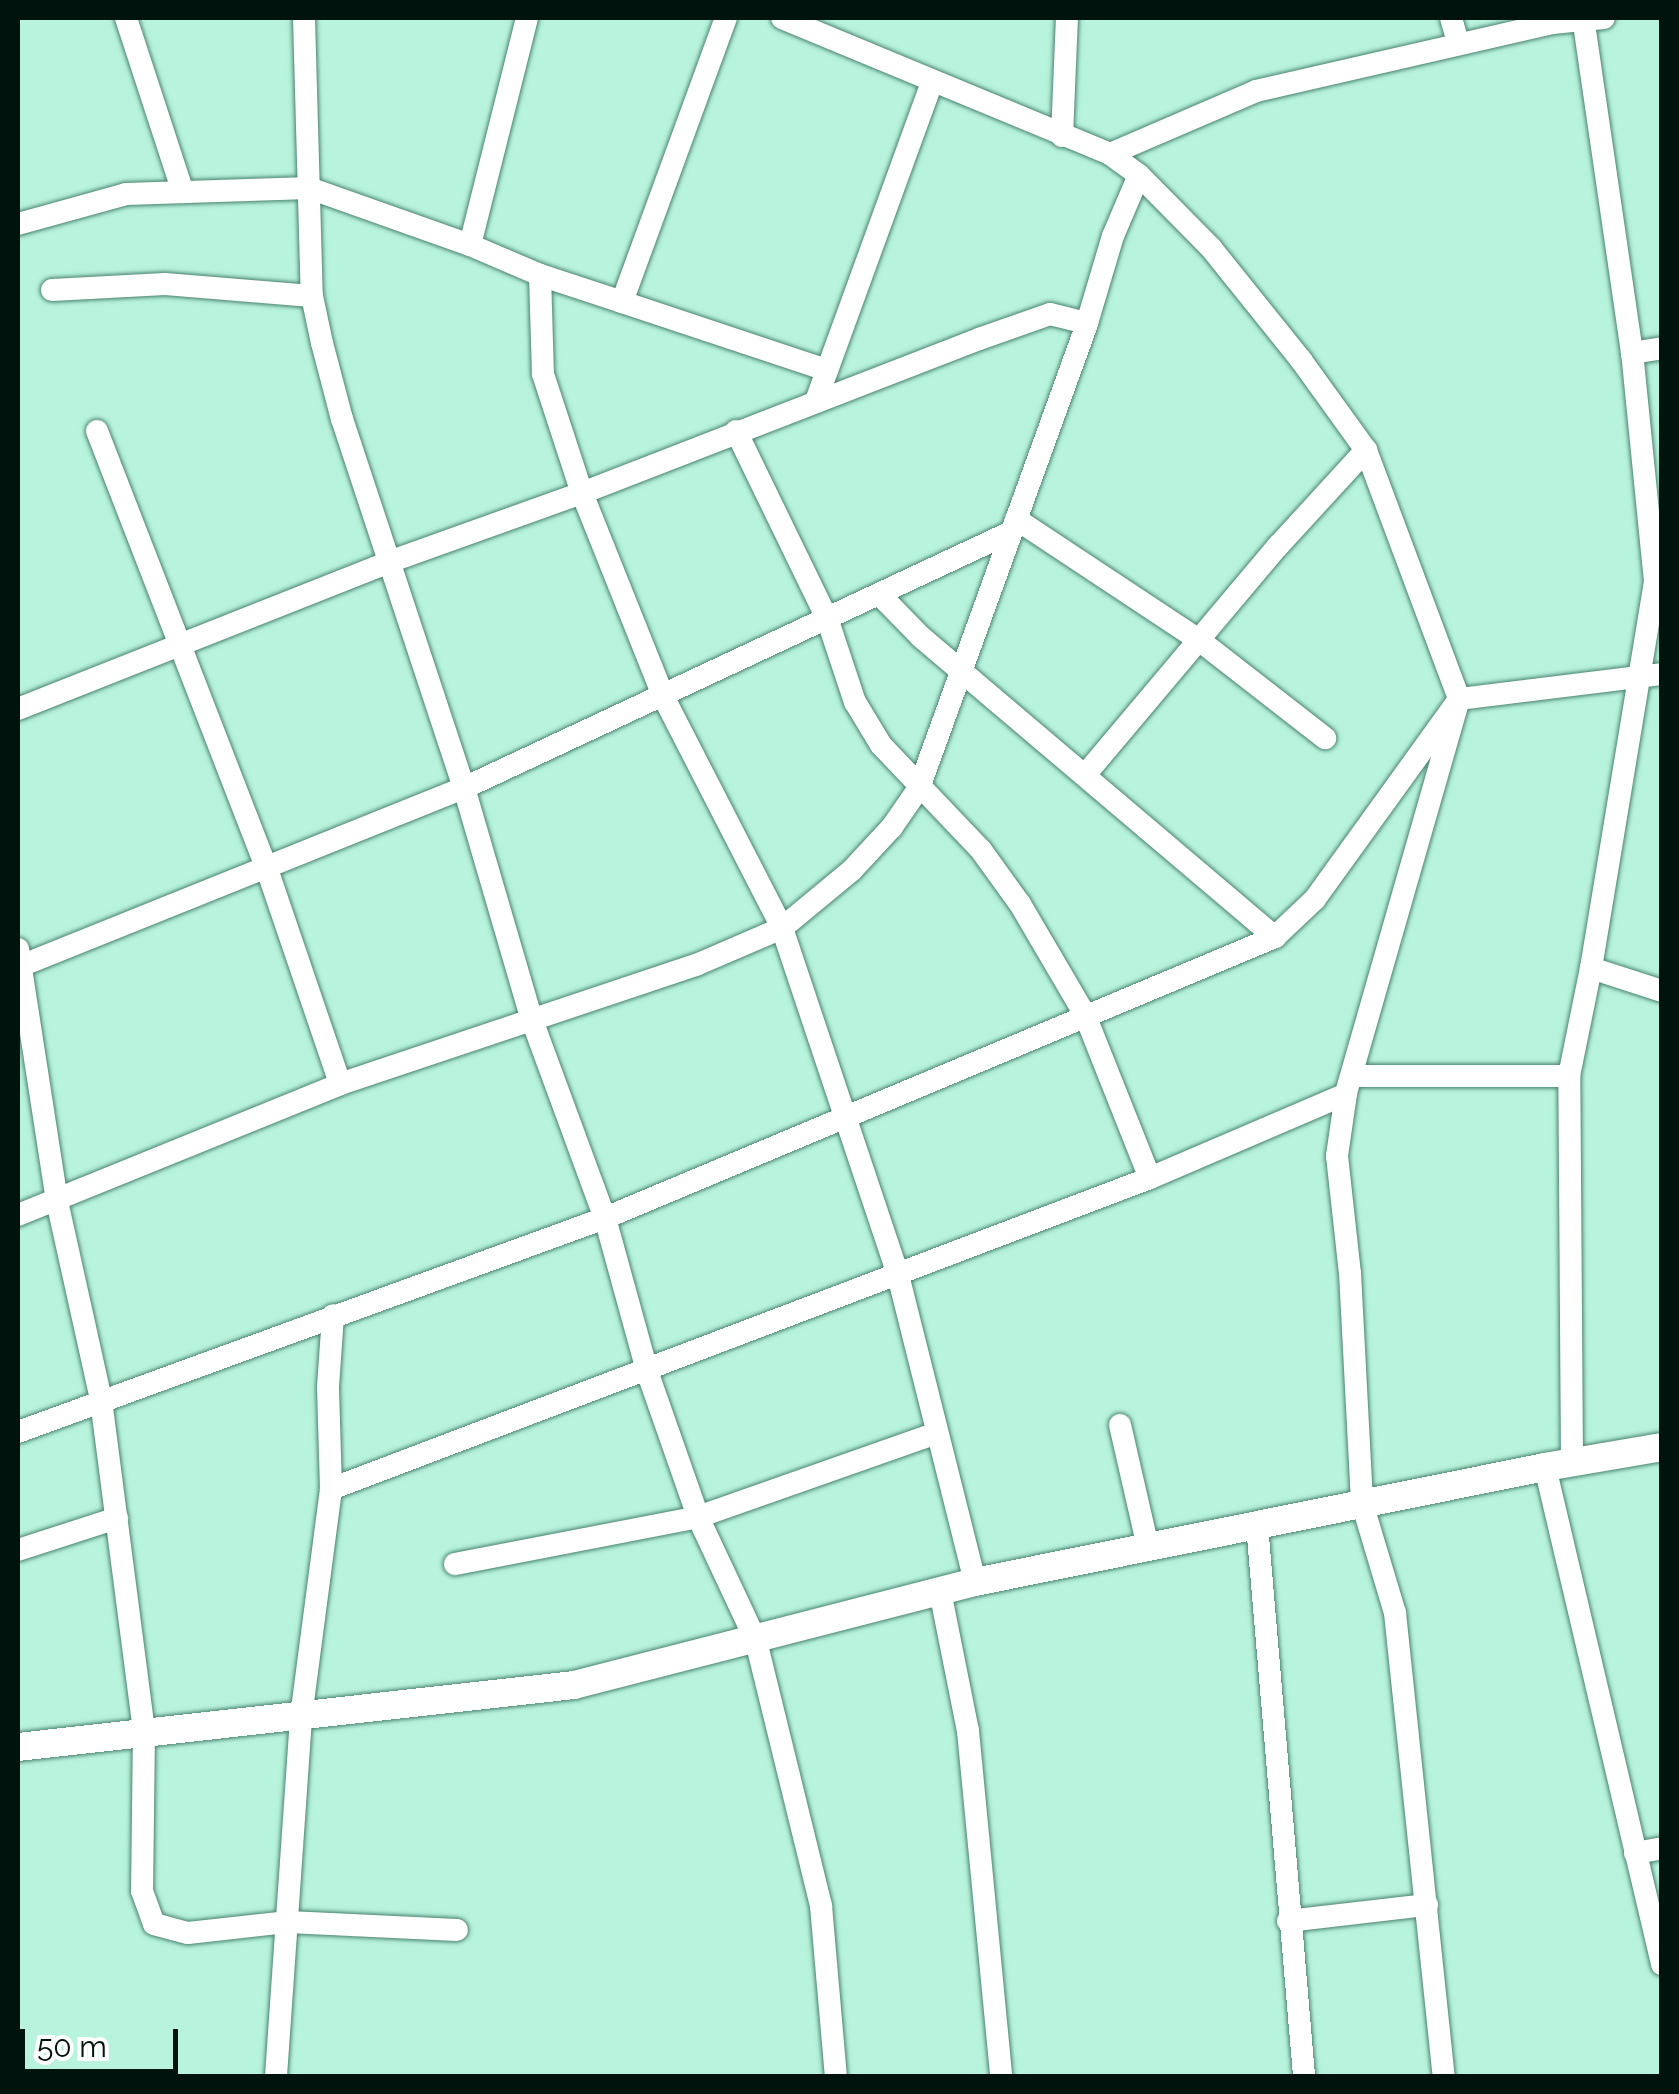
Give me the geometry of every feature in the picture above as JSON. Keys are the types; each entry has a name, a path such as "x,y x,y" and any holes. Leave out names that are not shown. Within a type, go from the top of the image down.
{"street":[{"path":"126,18 183,192"},
{"path":"304,18 312,296 342,419 392,560 532,1020 605,1218 647,1371 698,1517 756,1641 820,1906 836,2076"},
{"path":"470,245 527,18"},
{"path":"622,302 726,18"},
{"path":"782,18 1110,154 1139,175 1222,262 1366,450 1459,700 1349,1085 1337,1156 1350,1272 1362,1503 1394,1614 1444,2076"},
{"path":"1062,136 1067,18"},
{"path":"1451,18 1458,43"},
{"path":"1110,154 1256,91 1458,43 1590,19 1632,353 1655,582 1651,674 1569,1076 1558,1464 1635,1854 1662,1964"},
{"path":"816,401 932,82"},
{"path":"18,1215 340,1084 696,966 782,928 852,870 892,828 919,788 1087,323 1113,236 1139,175"},
{"path":"18,224 126,194 309,188 470,245 540,275 828,370"},
{"path":"540,275 544,374 582,493 663,696 782,928 898,1276 974,1582"},
{"path":"52,290 165,284 312,296"},
{"path":"18,709 392,560 582,493 1050,314 1087,323"},
{"path":"1632,353 1662,348"},
{"path":"97,431 267,869 340,1084"},
{"path":"736,431 827,618 855,702 880,745 980,850 1020,904 1085,1015 1150,1178"},
{"path":"1085,775 1366,450"},
{"path":"457,1930 288,1922 188,1933 154,1924 142,1891 144,1730 101,1400 57,1201 18,961 267,869 464,788 880,594 1013,525"},
{"path":"1013,525 1200,640 1325,738"},
{"path":"880,594 921,637 1275,937"},
{"path":"18,1432 605,1218 1275,937 1315,899 1459,700 1651,674"},
{"path":"1592,968 1662,991"},
{"path":"331,1489 1150,1178 1349,1085 1569,1076"},
{"path":"276,2076 301,1717 331,1489 328,1387 333,1316"},
{"path":"1120,1425 1148,1547"},
{"path":"455,1564 698,1517 937,1432"},
{"path":"18,1747 574,1684 756,1641 974,1582 1558,1464 1662,1447"},
{"path":"18,1550 117,1518"},
{"path":"1257,1525 1304,2076"},
{"path":"940,1591 968,1732 1000,2076"},
{"path":"1635,1854 1662,1848"},
{"path":"1288,1921 1426,1905"}]}
